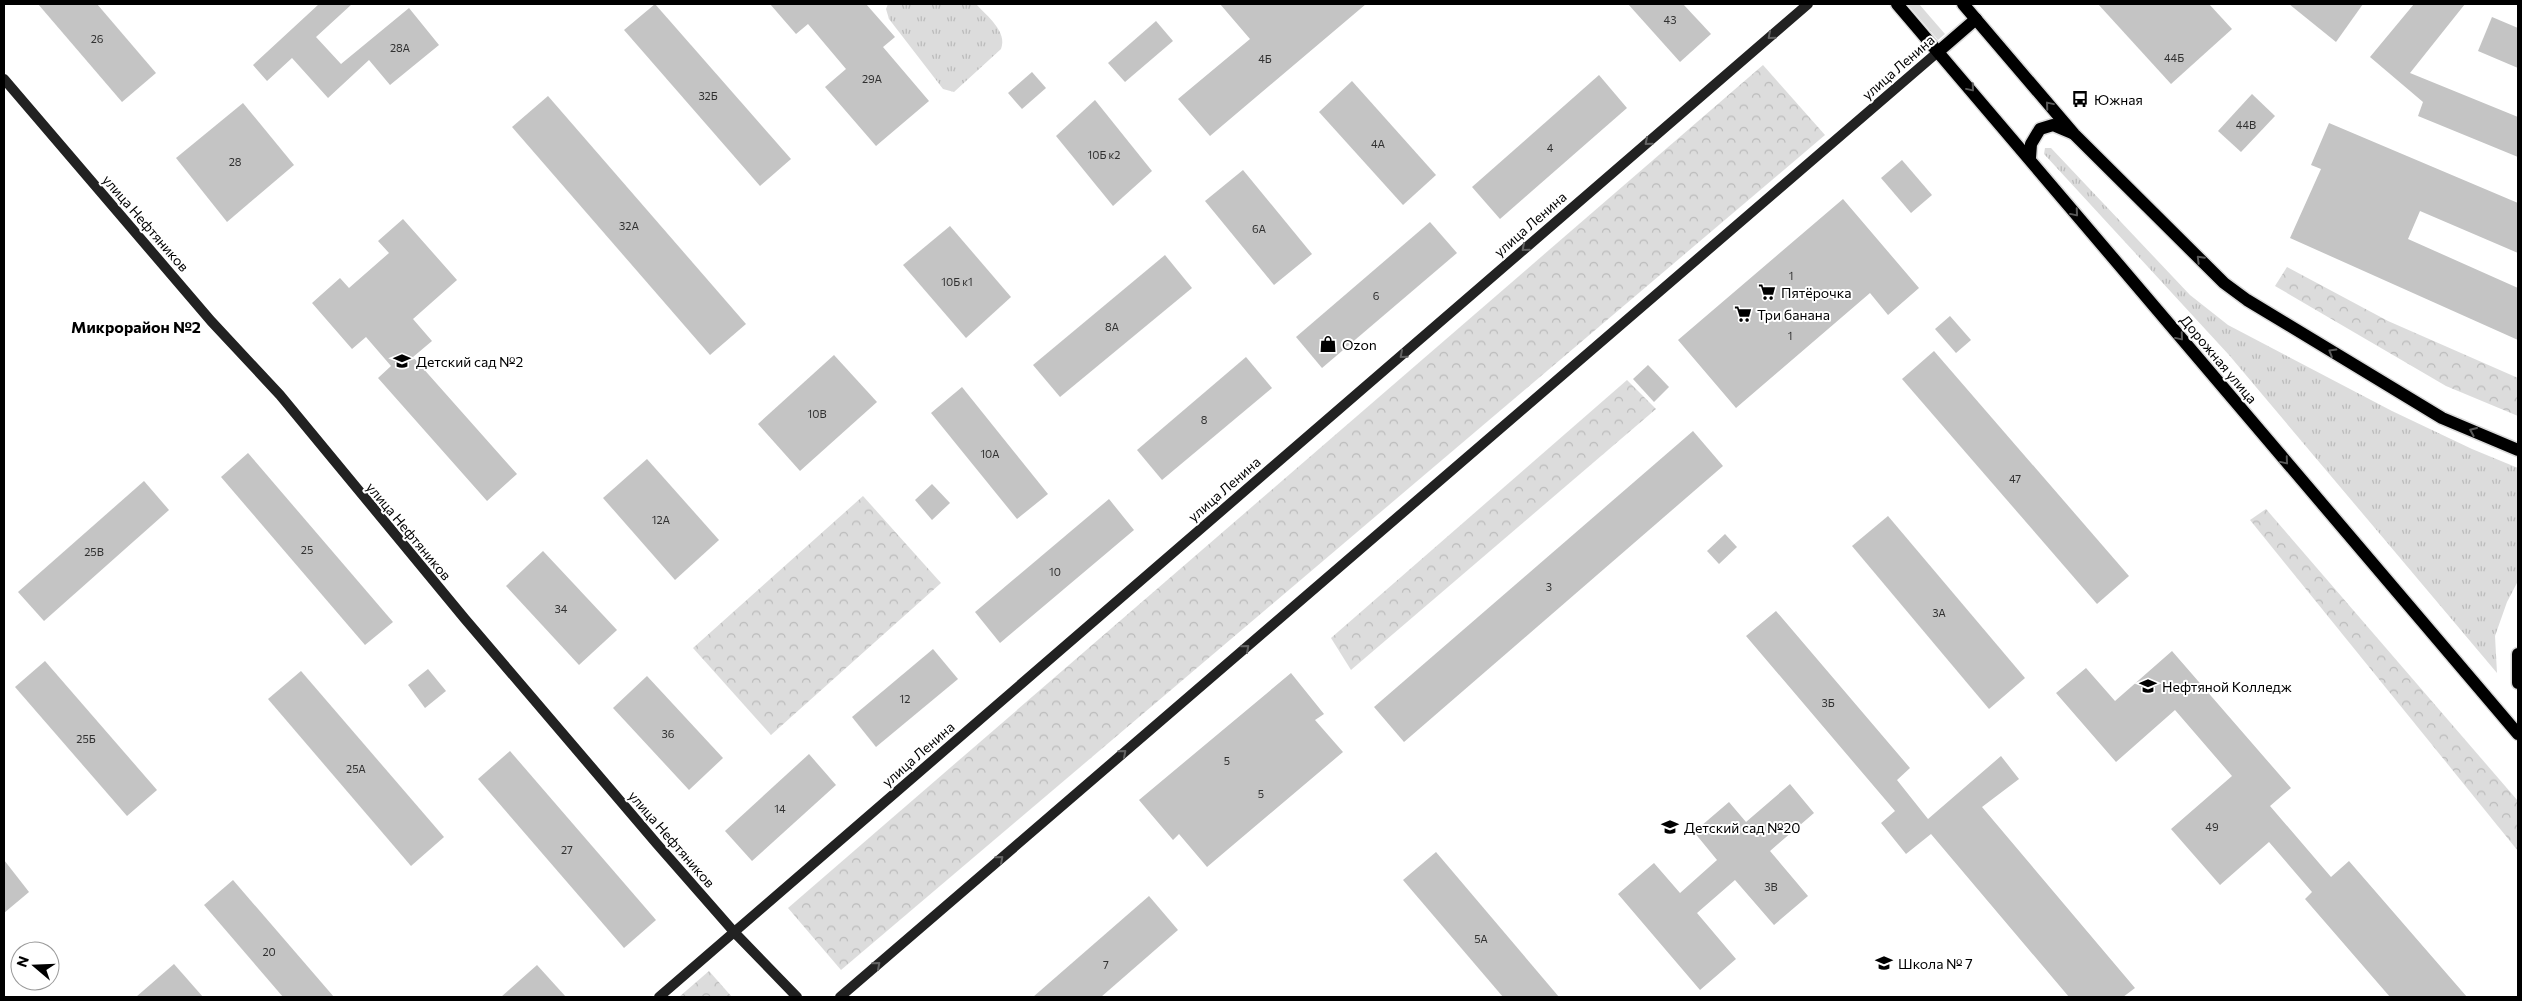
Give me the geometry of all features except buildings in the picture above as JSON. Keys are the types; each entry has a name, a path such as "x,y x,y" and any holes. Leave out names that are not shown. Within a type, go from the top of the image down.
{"main road":[{"name":"улица Ленина","path":"659,997 1808,4"},
{"name":"Дорожная улица","path":"1897,4 1939,51 2518,734"},
{"path":"1963,4 2074,134 2224,283 2247,300 2442,418 2518,450"},
{"name":"улица Ленина","path":"840,997 1976,19"},
{"name":"улица Нефтяников","path":"4,79 212,321 280,396 465,619 657,844 735,932 797,997"},
{"path":"2030,158 2031,144 2040,129 2053,125 2074,134"},
{"path":"2518,654 2518,683"}],"green space":[{"path":"888,4 976,4 999,30 1002,36 1001,49 954,92 943,89 889,19 886,9"},
{"path":"1907,4 1919,4 1945,34 1938,40"},
{"path":"1763,65 1825,135 841,970 788,908"},
{"path":"2045,148 2051,148 2190,295 2228,325 2392,411 2472,449 2518,468 2518,581 2507,602 2495,636 2497,673 2229,355 2044,154"},
{"path":"2287,267 2388,321 2518,378 2518,416 2446,386 2275,286"},
{"path":"1627,380 1656,409 1351,670 1331,638"},
{"path":"863,496 941,583 771,735 693,648"},
{"path":"2266,509 2518,801 2518,851 2250,520"},
{"path":"709,971 732,997 679,997"}],"place":[{"name":"Южная","path":"2080,99"},
{"name":"Пятёрочка","path":"1767,292"},
{"name":"Три банана","path":"1743,314"},
{"name":"Ozon","path":"1328,344"},
{"name":"Детский сад №2","path":"402,361"},
{"name":"Нефтяной Колледж","path":"2148,686"},
{"name":"Детский сад №20","path":"1670,827"},
{"name":"Школа № 7","path":"1884,963"}],"district":[{"name":"Микрорайон №2","path":"136,326"}]}
